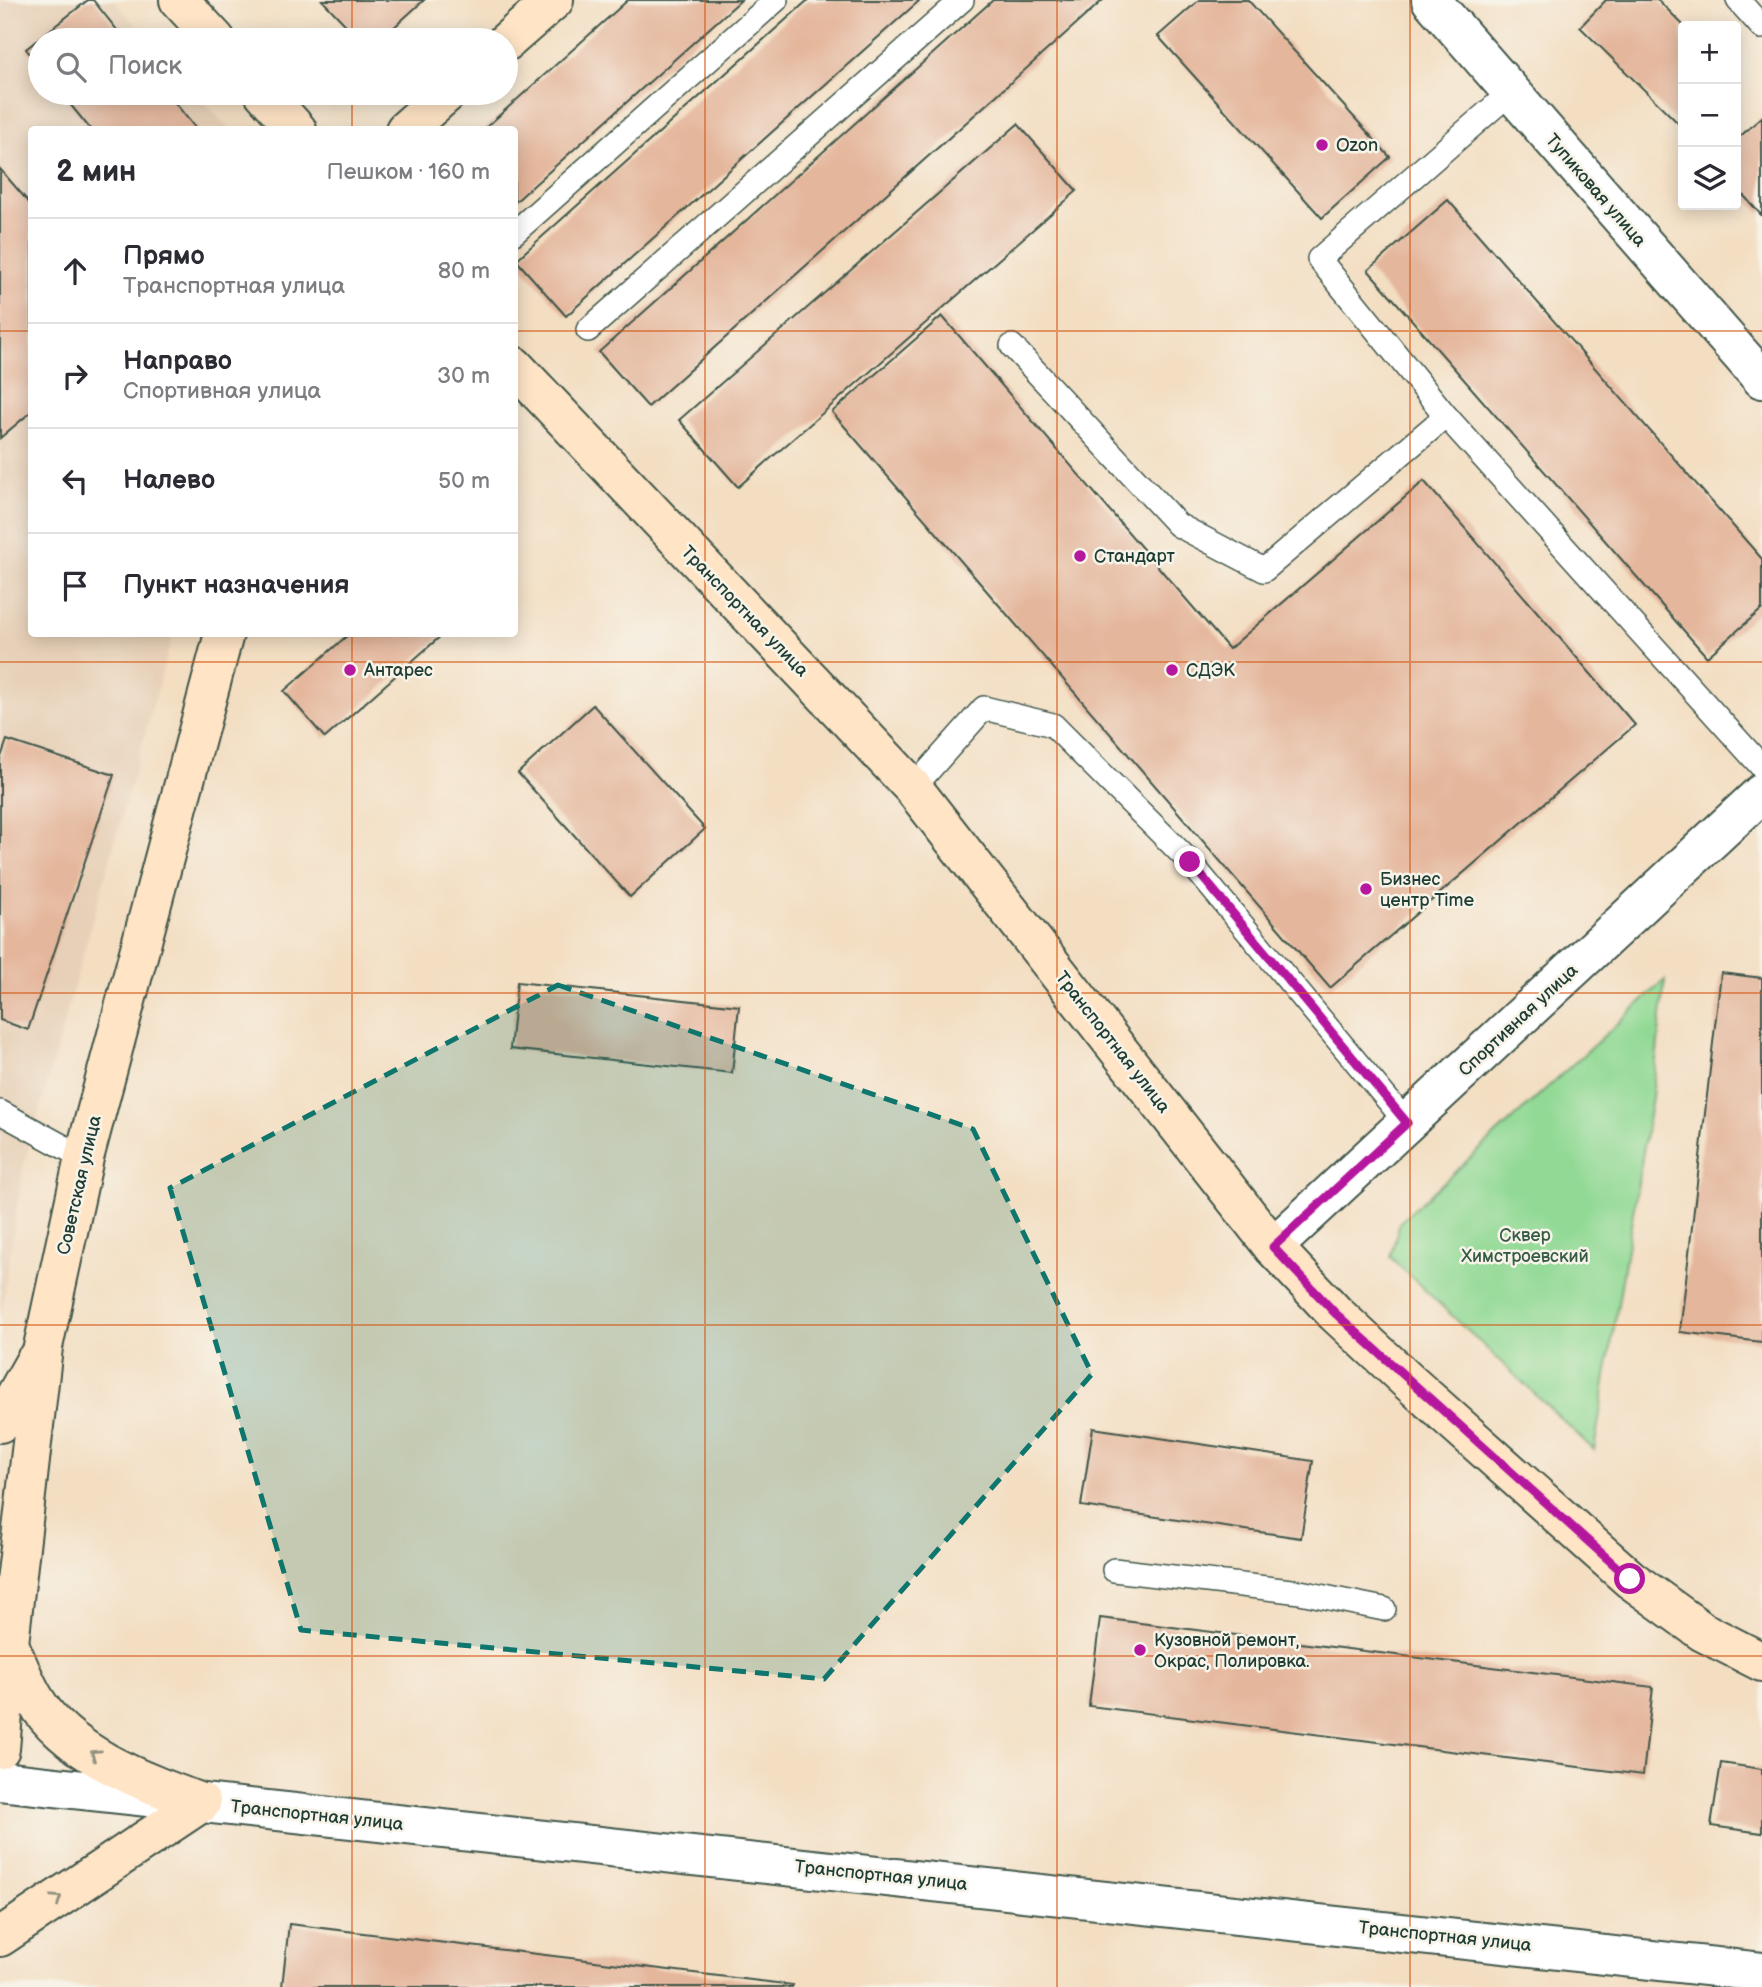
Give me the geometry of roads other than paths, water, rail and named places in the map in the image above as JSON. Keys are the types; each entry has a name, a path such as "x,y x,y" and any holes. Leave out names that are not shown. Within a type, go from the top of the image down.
{"street":[{"path":"179,0 205,28"},
{"path":"518,32 554,0"},
{"name":"Тупиковая улица","path":"1431,0 1762,379"},
{"path":"275,105 293,126"},
{"path":"410,126 433,105"},
{"name":"Транспортная улица","path":"518,370 913,788 1273,1247 1335,1313 1630,1579 1703,1632 1762,1662"},
{"name":"Советская улица","path":"0,1749 9,1643 43,1348 84,1158 223,637"},
{"name":"Спортивная улица","path":"1273,1247 1762,793"},
{"path":"0,1423 43,1348"},
{"path":"9,1643 35,1700 62,1731 131,1777 201,1803"},
{"name":"Транспортная улица","path":"0,1781 1762,1972"},
{"path":"0,1937 201,1803"}],"lane":[{"path":"518,229 776,0"},
{"path":"588,330 961,0"},
{"path":"1738,0 1762,27"},
{"path":"1511,92 1319,259 1446,416 1762,767"},
{"path":"1012,346 1178,525 1264,570 1446,416"},
{"path":"913,788 985,708 1053,725 1190,862 1407,1123"},
{"path":"0,1112 84,1158"},
{"path":"1114,1570 1300,1592 1384,1609"}],"place":[{"name":"Ozon","path":"1322,145"},
{"name":"Стандарт","path":"1080,556"},
{"name":"Антарес","path":"350,670"},
{"name":"СДЭК","path":"1172,670"},
{"name":"Бизнес центр Time","path":"1366,889"},
{"name":"Кузовной ремонт, Окрас, Полировка.","path":"1140,1650"}],"park label":[{"name":"Сквер Химстроевский","path":"1525,1245"}]}
